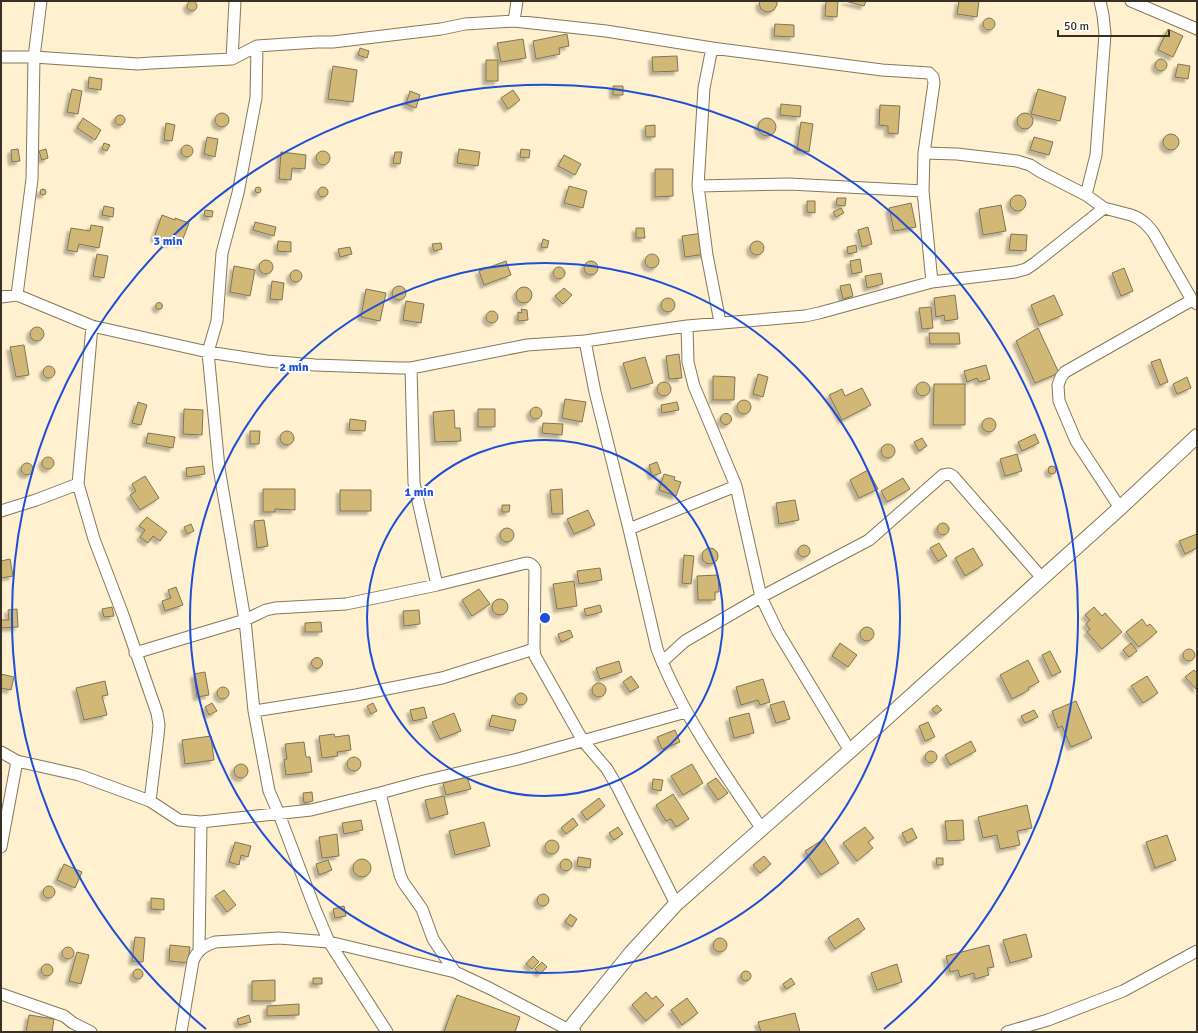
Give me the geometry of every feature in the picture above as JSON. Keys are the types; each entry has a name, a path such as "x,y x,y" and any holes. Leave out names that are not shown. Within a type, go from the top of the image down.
{"street":[{"path":"17,295 32,179 34,57 41,1"},
{"path":"232,59 235,1"},
{"path":"514,21 517,1"},
{"path":"1086,195 1096,155 1105,34 1100,1"},
{"path":"1131,1 1197,29"},
{"path":"1,57 34,57 138,64 232,59 257,46 333,42 441,30 465,24 514,21 606,31 712,48 882,70 929,73 933,77 934,83 924,152 923,191 932,282"},
{"path":"257,46 256,98 238,193 222,253 217,321 208,352 220,474 245,620 254,711 269,791 329,942 386,1032"},
{"path":"712,48 704,88 698,186 707,255 720,322"},
{"path":"924,152 1017,161 1030,165 1086,195 1104,208 1138,218 1145,222 1153,232 1195,302 1065,372 1058,385 1059,401 1076,441 1120,508"},
{"path":"698,186 789,184 923,191"},
{"path":"1,297 17,295 92,326 208,352 267,361 315,365 411,368 527,345 585,341 720,322 812,314 932,282 1015,272 1026,269 1035,263 1104,208"},
{"path":"92,326 78,484 94,539 123,615 157,713 159,726 150,801"},
{"path":"687,326 688,362 694,386 736,486 761,597 778,632 850,751"},
{"path":"585,341 595,392 657,649 686,712 730,782 762,829"},
{"path":"411,368 414,482 437,585"},
{"path":"181,1032 193,961 199,950 215,942 279,938 329,942 455,972 491,989 570,1031 631,953 676,904 850,751 1120,508 1197,436"},
{"path":"662,662 685,642 761,597 869,540 940,476 946,474 953,476 1042,578"},
{"path":"1,512 78,484"},
{"path":"629,529 736,486"},
{"path":"135,653 245,620 266,610 275,608 346,604 437,585 526,563 532,564 535,569 535,656 583,741 606,769 618,788 676,904"},
{"path":"254,711 356,695 442,678 534,649"},
{"path":"1,752 17,761 79,775 150,801 179,820 201,822 311,810 518,759 686,712"},
{"path":"1,847 17,761"},
{"path":"380,793 400,875 403,882 422,909 433,939 455,972"},
{"path":"199,950 201,822"},
{"path":"1007,1032 1048,1020 1123,992 1197,951"},
{"path":"1,994 58,1013 64,1016 75,1027 90,1032"}],"building":[{"path":"190,1 194,1 196,2 196,10 190,11 187,8 187,4"},
{"path":"760,1 777,1 777,5 774,10 766,12 761,9 759,4"},
{"path":"826,1 838,1 837,17 825,16"},
{"path":"845,1 866,1 864,6"},
{"path":"959,1 979,1 977,17 957,14"},
{"path":"991,18 994,19 994,29 987,30 984,29 983,22 984,19"},
{"path":"775,24 794,25 794,37 774,36"},
{"path":"1168,29 1183,36 1173,57 1158,50"},
{"path":"567,34 569,46 559,48 560,54 536,59 533,41"},
{"path":"523,39 526,58 501,62 497,43"},
{"path":"360,48 369,51 367,58 358,55"},
{"path":"677,56 678,71 653,72 652,57"},
{"path":"1163,59 1166,60 1166,70 1159,71 1156,70 1155,63 1156,60"},
{"path":"486,60 498,60 498,81 486,81"},
{"path":"1178,64 1190,66 1188,79 1175,77"},
{"path":"333,66 357,70 353,102 328,99"},
{"path":"89,77 102,79 101,90 88,88"},
{"path":"613,86 623,86 623,95 613,95"},
{"path":"72,89 82,91 78,114 67,112"},
{"path":"1038,89 1066,97 1060,121 1031,114"},
{"path":"513,90 520,100 508,109 501,98"},
{"path":"410,91 420,95 416,108 406,104"},
{"path":"781,104 801,106 800,117 780,115"},
{"path":"880,105 900,106 898,134 888,133 888,126 879,125"},
{"path":"222,113 227,115 229,120 227,125 222,127 217,125 215,120 217,115"},
{"path":"1025,113 1032,118 1033,121 1028,128 1025,129 1018,124 1017,121 1022,114"},
{"path":"120,115 125,120 120,125 115,120"},
{"path":"83,118 101,130 95,140 77,128"},
{"path":"767,118 773,121 776,127 773,133 767,136 761,133 758,127 761,121"},
{"path":"801,122 813,124 809,152 797,150"},
{"path":"166,123 175,125 172,141 164,140"},
{"path":"655,125 655,137 646,137 645,126"},
{"path":"1168,134 1174,134 1179,139 1177,148 1174,150 1168,150 1163,145 1163,139"},
{"path":"207,137 218,139 215,157 204,154"},
{"path":"1034,137 1053,142 1049,155 1030,150"},
{"path":"104,143 110,145 107,151 102,149"},
{"path":"185,145 189,145 193,151 189,157 185,157 181,153 181,149"},
{"path":"18,149 20,161 12,162 11,150"},
{"path":"46,149 48,158 42,160 39,151"},
{"path":"459,149 480,152 478,166 457,163"},
{"path":"521,149 530,150 529,158 520,157"},
{"path":"320,151 326,151 330,155 330,161 326,165 320,165 316,161 316,155"},
{"path":"281,152 306,155 305,169 292,168 291,180 279,179"},
{"path":"395,152 402,152 400,164 393,163"},
{"path":"564,155 581,164 575,175 558,166"},
{"path":"655,169 673,169 673,196 655,197"},
{"path":"569,186 587,191 583,208 564,203"},
{"path":"258,187 261,190 258,193 255,190"},
{"path":"321,187 325,187 327,188 327,196 321,197 318,194 318,190"},
{"path":"43,189 46,192 43,195 40,192"},
{"path":"1018,195 1025,200 1026,203 1021,210 1018,211 1011,206 1010,203 1015,196"},
{"path":"837,198 846,198 845,206 836,205"},
{"path":"807,201 815,201 815,213 807,212"},
{"path":"911,203 916,227 894,231 889,208"},
{"path":"1001,205 1006,231 983,235 979,209"},
{"path":"104,206 114,208 113,217 102,215"},
{"path":"841,208 844,213 836,217 833,212"},
{"path":"205,210 213,211 212,217 204,216"},
{"path":"162,215 189,223 181,244 171,240 170,244 154,238"},
{"path":"255,222 276,227 274,236 253,230"},
{"path":"91,225 103,227 99,248 79,244 77,252 67,250 71,228 90,231"},
{"path":"868,227 872,244 862,247 858,230"},
{"path":"636,228 644,228 645,238 636,238"},
{"path":"703,233 706,254 685,257 682,236"},
{"path":"1011,234 1027,235 1026,251 1009,250"},
{"path":"543,239 549,241 547,248 541,247"},
{"path":"278,241 291,242 291,252 277,251"},
{"path":"757,241 762,243 764,248 762,253 757,255 752,253 750,248 752,243"},
{"path":"441,243 442,249 434,251 432,244"},
{"path":"856,245 857,252 848,254 847,247"},
{"path":"350,247 352,254 340,257 338,249"},
{"path":"97,254 108,256 104,278 93,276"},
{"path":"649,254 655,254 659,258 659,264 655,268 649,268 645,264 645,258"},
{"path":"860,259 862,272 852,274 850,261"},
{"path":"266,260 271,262 273,267 271,272 266,274 261,272 259,267 261,262"},
{"path":"506,261 511,275 484,285 479,271"},
{"path":"588,261 594,261 598,265 598,271 594,275 588,275 584,271 584,265"},
{"path":"234,266 255,270 250,296 230,292"},
{"path":"559,267 563,269 565,273 563,277 559,279 555,277 553,273 555,269"},
{"path":"1124,268 1133,291 1121,296 1112,273"},
{"path":"298,270 301,271 301,281 294,282 291,281 290,274 291,271"},
{"path":"881,273 883,284 867,288 865,276"},
{"path":"272,281 284,283 282,300 270,299"},
{"path":"850,284 853,296 843,299 840,286"},
{"path":"399,286 404,288 406,293 404,298 399,300 394,298 392,293 394,288"},
{"path":"524,287 531,292 532,295 527,302 524,303 517,298 516,295 521,288"},
{"path":"564,288 572,295 563,304 555,296"},
{"path":"366,289 386,293 380,321 361,317"},
{"path":"955,295 958,319 945,321 944,315 936,317 934,298"},
{"path":"1054,295 1063,315 1039,325 1031,305"},
{"path":"668,298 673,300 675,305 673,310 668,312 663,310 661,305 663,300"},
{"path":"406,301 424,304 421,323 403,320"},
{"path":"159,302 163,306 159,310 155,306"},
{"path":"931,307 933,328 922,329 919,308"},
{"path":"521,309 527,310 528,320 518,321 518,312 522,313"},
{"path":"490,311 494,311 498,317 494,323 490,323 486,319 486,315"},
{"path":"37,327 42,329 44,334 42,339 37,341 32,339 30,334 32,329"},
{"path":"1038,328 1059,373 1035,383 1016,341"},
{"path":"929,333 959,333 960,344 930,344"},
{"path":"24,345 29,375 16,377 10,347"},
{"path":"679,354 682,378 669,379 666,356"},
{"path":"645,357 653,383 631,389 623,363"},
{"path":"1160,359 1168,382 1160,385 1151,362"},
{"path":"986,365 990,379 979,382 977,378 967,382 964,371"},
{"path":"47,366 51,366 55,372 51,378 47,378 43,374 43,370"},
{"path":"758,374 768,377 763,397 753,394"},
{"path":"713,376 735,377 734,400 713,400"},
{"path":"1187,377 1191,388 1177,394 1173,384"},
{"path":"661,382 667,382 671,386 671,392 667,396 661,396 657,392 657,386"},
{"path":"923,382 928,384 930,389 928,394 923,396 918,394 916,389 918,384"},
{"path":"934,384 965,384 965,425 933,425"},
{"path":"862,388 871,405 842,420 829,395 842,389 845,396"},
{"path":"565,399 586,402 582,422 562,418"},
{"path":"741,400 747,400 751,404 751,410 747,414 741,414 737,410 737,404"},
{"path":"138,402 147,405 141,425 132,423"},
{"path":"677,402 679,410 662,413 661,405"},
{"path":"534,407 538,407 542,413 538,419 534,419 530,415 530,411"},
{"path":"184,409 203,410 202,435 183,434"},
{"path":"478,409 495,409 495,427 478,427"},
{"path":"454,410 455,428 460,428 461,441 435,442 433,412"},
{"path":"726,413 730,415 732,419 730,423 726,425 722,423 720,419 722,415"},
{"path":"989,418 994,420 996,425 994,430 989,432 984,430 982,425 984,420"},
{"path":"350,419 366,421 365,431 349,430"},
{"path":"543,423 563,424 562,435 542,433"},
{"path":"250,431 260,431 259,444 250,444"},
{"path":"284,431 290,431 294,435 294,441 290,445 284,445 280,441 280,435"},
{"path":"148,433 175,437 173,448 146,443"},
{"path":"1035,434 1039,443 1022,451 1018,442"},
{"path":"922,438 927,446 919,451 914,442"},
{"path":"888,444 893,446 895,451 893,456 888,458 883,456 881,451 883,446"},
{"path":"1017,454 1022,471 1005,476 1000,459"},
{"path":"46,457 50,457 54,463 50,469 46,469 42,465 42,461"},
{"path":"657,462 661,473 652,476 649,465"},
{"path":"25,463 29,463 33,469 29,475 25,475 21,471 21,467"},
{"path":"204,466 205,474 187,477 186,468"},
{"path":"1050,466 1054,466 1056,470 1054,474 1050,474 1048,472 1048,468"},
{"path":"868,470 878,489 859,498 850,480"},
{"path":"664,474 675,477 674,480 681,482 676,496 659,490"},
{"path":"145,476 159,498 140,510 130,495 136,491 132,484"},
{"path":"903,478 910,489 887,502 881,491"},
{"path":"263,489 295,489 295,510 275,509 275,512 263,512"},
{"path":"562,489 563,514 552,514 550,490"},
{"path":"340,490 371,490 371,511 340,511"},
{"path":"795,500 799,520 779,524 776,503"},
{"path":"502,505 510,505 509,512 502,512"},
{"path":"588,510 595,525 574,534 567,519"},
{"path":"147,517 167,532 160,541 153,536 148,543 140,537 145,530 139,526"},
{"path":"264,520 268,546 257,548 254,521"},
{"path":"941,523 945,523 949,529 945,535 941,535 937,531 937,527"},
{"path":"191,524 194,531 187,534 184,527"},
{"path":"507,528 512,530 514,535 512,540 507,542 502,540 500,535 502,530"},
{"path":"1197,534 1197,548 1185,554 1179,541"},
{"path":"939,543 947,556 938,561 930,548"},
{"path":"802,545 806,545 810,551 806,557 802,557 798,553 798,549"},
{"path":"710,548 716,550 718,556 716,562 710,564 704,562 702,556 704,550"},
{"path":"973,548 983,565 965,576 955,558"},
{"path":"684,555 694,556 691,584 682,583"},
{"path":"10,559 13,576 1,578 1,561"},
{"path":"600,568 602,580 579,584 577,571"},
{"path":"718,575 719,592 715,592 715,600 698,600 697,576"},
{"path":"574,581 577,606 557,609 553,584"},
{"path":"176,587 183,605 165,611 162,601 171,598 168,590"},
{"path":"479,589 490,604 472,616 462,600"},
{"path":"500,599 507,604 508,607 503,614 500,615 493,610 492,607 497,600"},
{"path":"600,605 602,612 586,616 584,609"},
{"path":"112,607 114,616 104,617 102,609"},
{"path":"1094,607 1102,616 1105,613 1122,632 1102,649 1087,632 1090,629 1086,624 1090,620 1085,615"},
{"path":"17,609 18,627 1,628 1,620 9,620 8,610"},
{"path":"419,610 420,624 404,626 403,611"},
{"path":"1142,619 1147,626 1150,624 1157,632 1139,647 1126,632"},
{"path":"321,622 322,632 305,632 305,623"},
{"path":"864,627 870,627 874,631 874,637 870,641 864,641 860,637 860,631"},
{"path":"570,630 573,637 561,642 558,634"},
{"path":"840,643 857,655 848,667 832,656"},
{"path":"1131,643 1137,651 1129,657 1123,650"},
{"path":"1189,649 1193,651 1195,655 1193,659 1189,661 1185,659 1183,655 1185,651"},
{"path":"1050,651 1061,672 1052,676 1042,655"},
{"path":"315,658 319,658 321,659 321,667 315,668 312,665 312,661"},
{"path":"1028,660 1039,682 1028,688 1029,690 1012,699 1000,675"},
{"path":"619,661 622,672 600,679 596,668"},
{"path":"1194,670 1197,673 1197,690 1185,677"},
{"path":"205,672 209,695 197,697 194,674"},
{"path":"1,674 14,677 11,690 1,688"},
{"path":"631,676 639,687 630,692 623,682"},
{"path":"1147,676 1158,693 1143,703 1131,686"},
{"path":"763,679 770,702 760,705 758,700 741,705 736,687"},
{"path":"105,681 108,695 102,696 107,715 84,720 76,688"},
{"path":"596,683 602,683 606,687 606,693 602,697 596,697 592,693 592,687"},
{"path":"221,687 225,687 229,693 225,699 221,699 217,695 217,691"},
{"path":"519,693 523,693 527,699 523,705 519,705 515,701 515,697"},
{"path":"784,701 790,719 776,723 770,705"},
{"path":"1076,701 1092,738 1071,747 1062,726 1058,728 1052,711"},
{"path":"212,703 217,711 209,715 205,707"},
{"path":"373,703 377,711 371,714 367,706"},
{"path":"937,705 942,710 936,714 932,709"},
{"path":"424,707 427,718 413,721 410,710"},
{"path":"1034,710 1038,717 1025,723 1021,716"},
{"path":"454,713 461,731 440,739 432,722"},
{"path":"749,713 754,733 734,738 729,718"},
{"path":"492,715 516,720 513,731 489,726"},
{"path":"928,722 935,737 925,741 919,726"},
{"path":"675,730 680,742 662,749 657,737"},
{"path":"334,734 335,737 349,735 351,750 337,752 338,756 322,758 319,736"},
{"path":"211,736 214,760 185,764 182,740"},
{"path":"971,741 976,751 950,765 945,755"},
{"path":"304,742 306,757 310,757 312,772 286,775 284,760 287,759 285,744"},
{"path":"929,751 933,751 937,757 933,763 929,763 925,759 925,755"},
{"path":"351,757 357,757 361,761 361,767 357,771 351,771 347,767 347,761"},
{"path":"238,764 244,764 248,768 248,774 244,778 238,778 234,774 234,768"},
{"path":"692,764 703,783 683,795 671,776"},
{"path":"467,777 471,789 446,795 443,783"},
{"path":"716,778 728,793 718,800 707,784"},
{"path":"653,779 663,780 661,791 652,789"},
{"path":"312,792 313,801 304,803 303,793"},
{"path":"673,794 689,819 676,827 671,819 666,821 656,805"},
{"path":"444,796 448,814 430,819 425,800"},
{"path":"599,798 605,806 587,820 581,812"},
{"path":"1027,805 1032,828 1017,831 1020,845 1000,849 997,835 983,838 978,817"},
{"path":"573,818 578,825 566,834 561,828"},
{"path":"361,820 363,830 344,834 342,823"},
{"path":"963,820 964,840 947,841 945,821"},
{"path":"484,822 490,846 455,855 449,831"},
{"path":"618,827 623,834 614,840 609,833"},
{"path":"865,827 874,838 868,842 873,848 857,861 843,843"},
{"path":"912,828 917,838 907,843 902,833"},
{"path":"337,834 339,856 322,858 319,837"},
{"path":"1167,835 1176,860 1155,868 1146,842"},
{"path":"824,839 839,863 821,875 805,851"},
{"path":"549,840 555,840 559,844 559,850 555,854 549,854 545,850 545,844"},
{"path":"235,842 251,846 248,857 241,855 239,865 229,862"},
{"path":"764,856 771,864 760,873 753,865"},
{"path":"578,857 591,859 590,868 577,866"},
{"path":"936,858 943,858 943,865 937,865"},
{"path":"362,859 368,862 371,868 368,874 362,877 356,874 353,868 356,862"},
{"path":"564,859 568,859 572,865 568,871 564,871 560,867 560,863"},
{"path":"328,860 332,870 319,875 316,864"},
{"path":"64,864 82,872 75,888 57,880"},
{"path":"47,886 51,886 55,892 51,898 47,898 43,894 43,890"},
{"path":"224,890 236,905 227,912 215,896"},
{"path":"541,894 545,894 549,900 545,906 541,906 537,902 537,898"},
{"path":"151,898 164,899 164,910 151,909"},
{"path":"344,906 346,916 335,918 333,909"},
{"path":"570,914 577,919 572,927 565,922"},
{"path":"858,918 865,929 835,949 828,938"},
{"path":"1026,934 1032,957 1010,963 1003,940"},
{"path":"135,937 145,938 143,962 132,961"},
{"path":"720,938 725,940 727,945 725,950 720,952 715,950 713,945 715,940"},
{"path":"170,945 190,947 188,963 169,961"},
{"path":"989,945 994,967 987,968 989,975 975,979 974,973 960,977 958,970 950,972 946,956"},
{"path":"66,947 70,947 74,953 70,959 66,959 62,955 62,951"},
{"path":"77,952 89,955 81,984 69,981"},
{"path":"533,956 539,962 532,969 526,964"},
{"path":"542,962 547,967 540,974 535,969"},
{"path":"45,964 49,964 53,970 49,976 45,976 41,972 41,968"},
{"path":"897,964 902,982 877,990 871,973"},
{"path":"136,969 140,969 142,970 142,978 136,979 133,976 133,972"},
{"path":"744,971 748,971 751,976 748,981 744,981 741,978 741,974"},
{"path":"313,978 322,978 322,984 313,984"},
{"path":"791,978 795,984 786,989 783,984"},
{"path":"275,980 275,1001 252,1001 252,981"},
{"path":"646,992 652,999 656,996 664,1005 646,1021 632,1005"},
{"path":"457,995 520,1017 515,1032 444,1032"},
{"path":"687,998 698,1013 682,1025 671,1010"},
{"path":"299,1004 299,1015 267,1016 267,1006"},
{"path":"795,1013 800,1032 761,1032 758,1022"},
{"path":"29,1015 54,1019 52,1032 26,1032"},
{"path":"249,1015 251,1022 239,1025 237,1019"}]}
